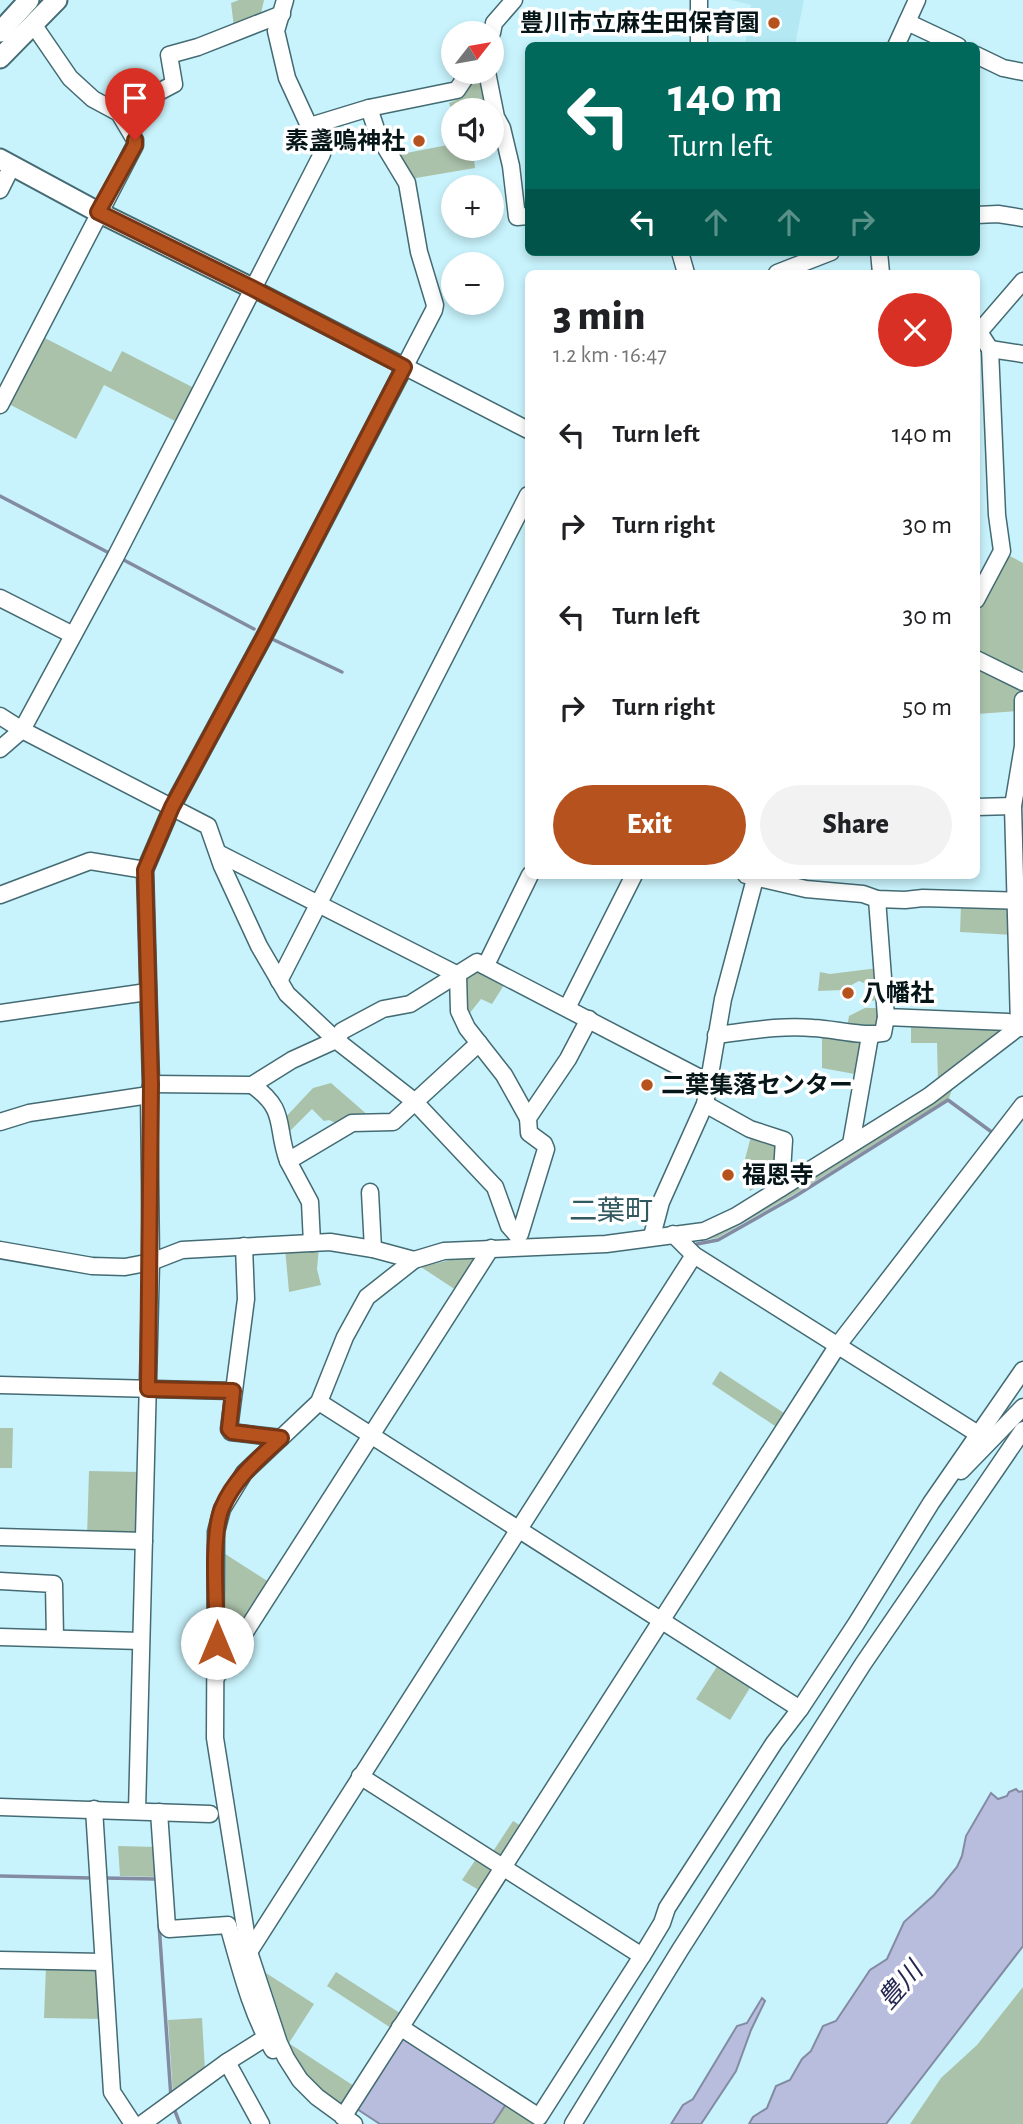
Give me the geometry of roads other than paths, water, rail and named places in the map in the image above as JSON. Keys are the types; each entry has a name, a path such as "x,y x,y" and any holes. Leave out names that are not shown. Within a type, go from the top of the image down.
{"main road":[{"path":"0,32 29,0"},
{"path":"0,58 57,0"},
{"path":"6,163 252,288"}],"street":[{"path":"497,21 514,0"},
{"path":"699,0 699,42"},
{"path":"898,42 917,0"},
{"path":"119,113 174,84 169,55 198,47 283,7"},
{"path":"0,749 22,730 115,558 322,154 287,78 276,31 283,7"},
{"path":"907,22 950,42"},
{"path":"0,405 135,145 135,140 119,113 93,99 69,78 33,24"},
{"path":"980,57 1003,68 1023,72"},
{"path":"310,126 369,108 457,90 461,84"},
{"path":"489,84 511,166 517,217 525,216"},
{"path":"137,1811 151,1262 145,870 172,807 265,635 435,305 419,252 407,183 378,135 369,108"},
{"path":"0,190 6,163"},
{"path":"980,215 998,214 1023,218"},
{"path":"785,270 821,256"},
{"path":"980,331 1023,281"},
{"path":"252,288 525,428"},
{"path":"980,334 990,349 997,514 1002,551 980,592"},
{"path":"990,349 1023,354"},
{"path":"279,981 525,501"},
{"path":"0,598 73,635"},
{"path":"980,661 1023,682"},
{"path":"1021,1027 1019,901 1013,806 1023,746 1023,700"},
{"path":"0,716 208,826 259,946 296,1005 414,1101 495,1188 509,1226 517,1235 520,1234 546,1149 544,1144 529,1133 528,1118 504,1075 467,1028 459,1011 458,975"},
{"path":"980,807 1013,806"},
{"path":"218,853 458,975"},
{"path":"0,895 90,861 145,870"},
{"path":"486,965 528,879"},
{"path":"567,1008 632,879"},
{"path":"652,1236 661,1202 705,1104 723,999 752,879"},
{"path":"764,879 806,890 863,894 877,900 923,898 1019,901"},
{"path":"716,1035 771,1027 798,1027 863,1033 870,1036 883,1033 886,1017 877,900"},
{"path":"0,1122 29,1113 150,1089 252,1085 292,1060 336,1040 342,1031 383,1009 410,1004 477,962 708,1082"},
{"path":"0,1013 148,992"},
{"path":"886,1017 1008,1022 1021,1027"},
{"path":"528,1118 562,1069 589,1019"},
{"path":"300,2080 279,2043 249,1952 215,1738 216,1532 222,1509 244,1473 319,1402 345,1337 368,1297 414,1260 444,1251 606,1244 704,1231 736,1216 929,1096 1021,1027"},
{"path":"851,1144 870,1036"},
{"path":"288,1161 352,1123 393,1122 479,1043"},
{"path":"252,1085 274,1105 280,1122 283,1149 310,1202 313,1243"},
{"path":"705,1104 750,1129 784,1140 781,1188"},
{"path":"159,1812 167,1927 228,1925 265,2038 276,2056 317,2096 349,2120 400,2027 838,1345 1023,1105"},
{"path":"370,1192 373,1249"},
{"path":"673,1234 694,1255 978,1434"},
{"path":"0,1250 92,1266 125,1267 151,1262 182,1250 330,1242 373,1249 414,1260"},
{"path":"244,1246 246,1299 229,1429 232,1432 281,1438"},
{"path":"216,1678 491,1248"},
{"path":"249,1952 694,1255"},
{"path":"400,2027 539,2117 642,1956 662,1923 667,1908 978,1434 1023,1370"},
{"path":"0,1385 233,1391"},
{"path":"319,1402 800,1709"},
{"path":"942,1490 1023,1407"},
{"path":"573,2124 680,1950 863,1664 1023,1430"},
{"path":"0,1537 144,1541"},
{"path":"0,1581 54,1584 55,1638"},
{"path":"0,1637 141,1641"},
{"path":"360,1776 642,1956"},
{"path":"0,1807 210,1814"},
{"path":"94,1809 112,2092 132,2124"},
{"path":"0,1959 103,1962"},
{"path":"142,2124 227,2062 265,2038"},
{"path":"227,2062 261,2124"}],"water":[{"name":"豊川","path":"1016,1789 1023,1791 1023,1946 886,2124 749,2124 753,2117 767,2108 776,2086 790,2080 802,2059 811,2051 823,2026 836,2021 870,1970 887,1959 904,1922 934,1895 957,1867 966,1836 991,1793 998,1799"},
{"path":"762,1998 765,2001 736,2071 701,2124 671,2124 683,2105 693,2099 737,2026 747,2023"},
{"path":"402,2033 508,2101 493,2124 380,2124 354,2107"}],"waterway":[{"path":"0,496 113,555"},
{"path":"120,558 254,629"},
{"path":"272,639 342,672"},
{"path":"697,1244 718,1240 794,1197 948,1100 993,1133"},
{"path":"0,1876 92,1878"},
{"path":"104,1878 156,1879 157,1882"},
{"path":"159,1924 171,2098"},
{"path":"173,2106 180,2124"}],"place":[{"name":"豊川市立麻生田保育園","path":"774,23"},
{"name":"素盞嗚神社","path":"419,141"},
{"name":"八幡社","path":"848,993"},
{"name":"二葉集落センター","path":"647,1085"},
{"name":"福恩寺","path":"728,1175"}],"district":[{"name":"二葉町","path":"611,1210"}]}
